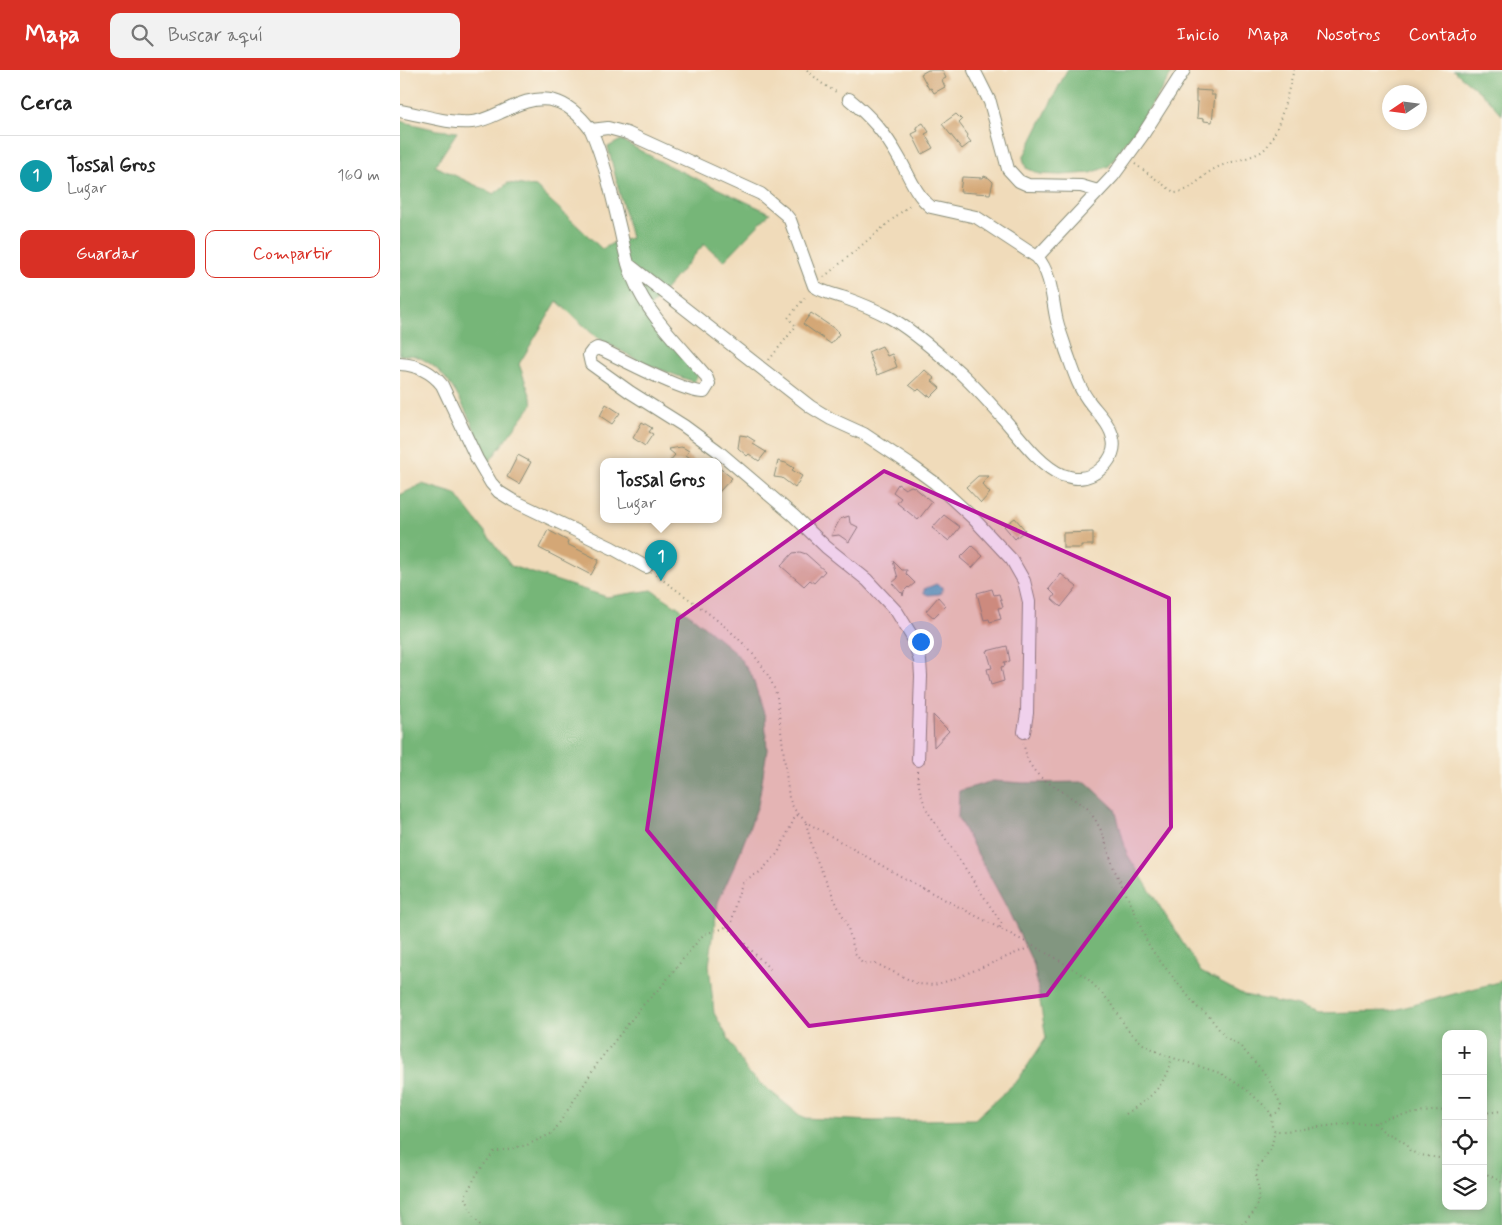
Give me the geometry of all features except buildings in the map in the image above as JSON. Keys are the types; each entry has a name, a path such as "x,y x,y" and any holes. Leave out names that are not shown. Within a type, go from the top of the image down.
{"street":[{"path":"974,70 990,102 1008,169 1014,177 1028,185 1080,186 1098,191"},
{"path":"1038,257 1113,176 1127,158 1184,70"},
{"path":"400,111 453,121 473,122 490,118 521,102 546,99 570,109 591,130 610,185 633,280 658,320 709,382 704,392 691,390 597,348 590,355 591,364 718,451 794,516 826,547 867,580 889,602 908,627 920,661 918,760"},
{"path":"591,130 608,128 627,133 761,194 790,220 814,286 820,290 853,301 899,323 970,382 1042,461 1056,472 1078,479 1094,474 1105,465 1112,452 1114,440 1103,419 1080,388 1057,320 1045,268 1038,257 976,217 931,207 920,196 899,157 883,133 867,113 849,99"},
{"path":"628,264 817,410 839,423 864,434 935,483 972,516 1012,560 1024,581 1029,602 1027,713 1024,732"},
{"path":"400,364 430,372 438,379 477,459 491,483 499,492 646,567"}],"path":[{"path":"807,70 821,83 849,99"},
{"path":"1127,158 1175,193 1184,192 1214,169 1264,151 1275,134 1294,70"},
{"path":"762,369 796,326 788,318 814,286 920,196"},
{"path":"646,567 733,634 749,649 766,671 777,697 789,798 798,815 806,822 902,877 1056,958 1087,978 1112,1004 1127,1029 1138,1040 1148,1047 1172,1058 1220,1073 1248,1091 1264,1105 1271,1115 1272,1127 1275,1131 1272,1149 1257,1168 1258,1204 1255,1211 1242,1225"},
{"path":"1024,732 1026,754 1033,769 1040,777 1087,808 1096,821 1102,832 1114,869 1156,956 1197,1007 1208,1016 1225,1037 1240,1046 1269,1080 1281,1105 1281,1110 1278,1113 1271,1115"},
{"path":"918,760 918,784 923,802 1002,924 999,929"},
{"path":"480,1225 473,1216 465,1196 477,1174 494,1152 527,1145 554,1133 600,1061 642,1006 661,987 704,934 722,929 732,923 735,904 743,881 760,872 778,853 795,817 798,815"},
{"path":"806,822 814,854 846,921 855,953 862,963 878,964 918,984 934,985 951,980 1033,946"},
{"path":"727,926 772,971"},
{"path":"1126,1114 1158,1089 1167,1075 1172,1058"},
{"path":"1275,1131 1375,1122 1404,1115 1442,1110"},
{"path":"1487,1112 1502,1111"},
{"path":"1375,1122 1385,1133 1393,1135 1405,1143 1410,1151 1420,1155 1442,1158"},
{"path":"1487,1174 1502,1182"}],"highlighted area":[{"path":"884,471 1169,598 1171,827 1047,995 809,1026 647,830 678,619"}],"green space":[{"path":"1067,70 1174,70 1142,120 1109,166 1091,173 1040,174 1026,168 1023,158"},
{"path":"1453,70 1502,70 1502,115 1486,97"},
{"path":"400,121 437,130 457,132 435,166 494,194 508,183 536,187 602,249 615,242 631,238 608,147 621,140 665,164 770,213 724,261 704,244 646,312 698,375 694,382 643,363 596,337 557,301 519,364 533,403 489,462 469,417 452,386 429,363 415,356 400,355"},
{"path":"422,484 456,494 511,566 607,597 652,590 693,617 736,653 752,676 765,717 767,750 758,805 737,860 718,902 709,965 714,1013 748,1073 803,1118 874,1121 975,1119 1018,1080 1046,1038 1034,965 1005,904 958,818 959,791 993,781 1023,783 1086,782 1115,809 1127,854 1201,972 1244,995 1298,1006 1319,1013 1391,1011 1502,981 1502,1225 400,1225 400,495"}],"water":[{"path":"936,584 942,587 940,594 928,595 924,593 924,589"}],"place":[{"name":"Tossal Gros","path":"661,581"}]}
